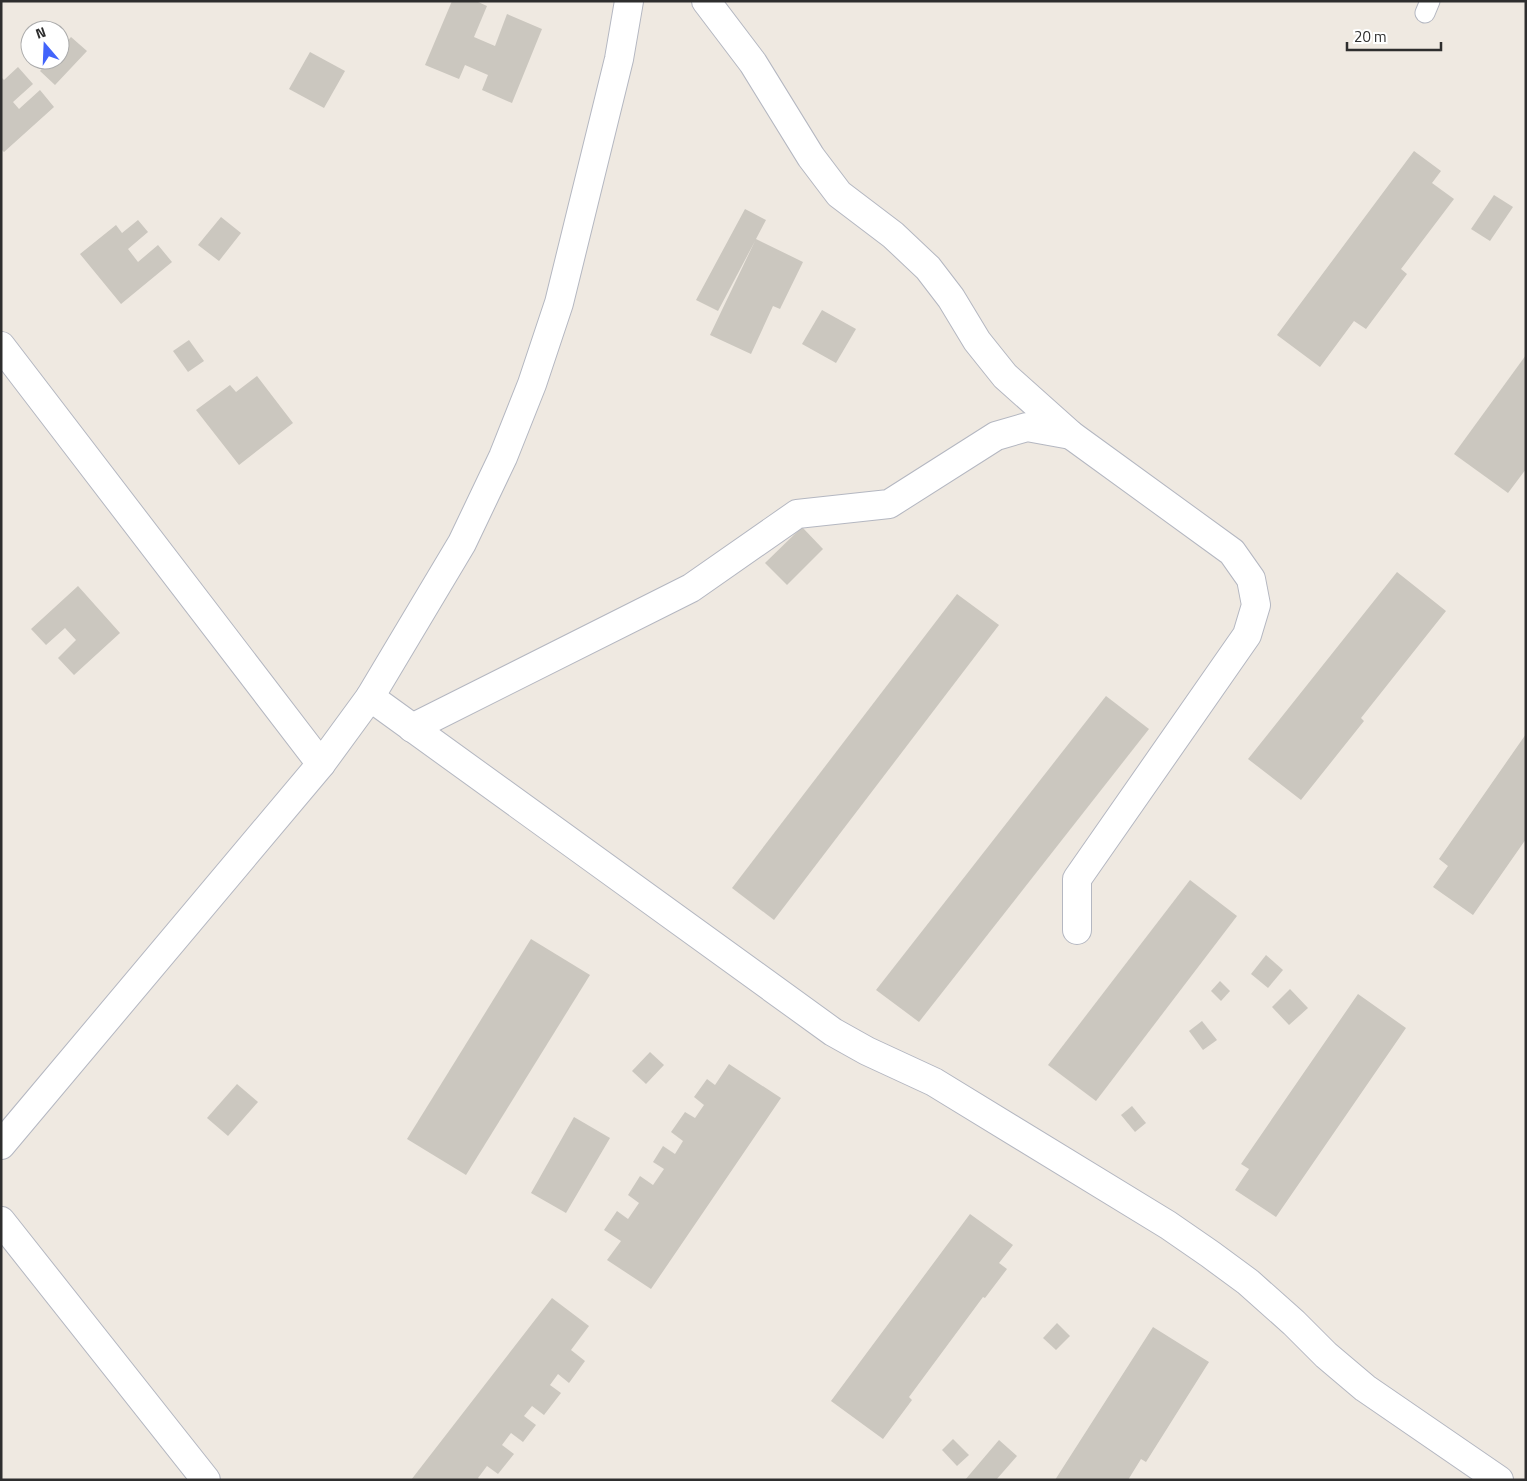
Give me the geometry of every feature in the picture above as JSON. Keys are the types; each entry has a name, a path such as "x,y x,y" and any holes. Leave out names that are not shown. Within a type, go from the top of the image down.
{"street":[{"path":"1,1145 321,764 370,697 462,543 503,457 532,384 559,303 619,59 629,1"},
{"path":"706,1 753,63 811,157 839,194 892,235 928,268 951,298 977,341 1006,376 1071,435 1232,552 1252,579 1256,605 1247,634 1077,879 1077,930"},
{"path":"1,346 321,764"},
{"path":"412,728 691,588 797,514 889,504 996,436 1027,427 1071,435"},
{"path":"370,697 833,1032 867,1052 934,1082 1168,1225 1210,1254 1248,1282 1294,1322 1326,1355 1365,1388 1499,1480"},
{"path":"1,1221 206,1480"}],"building":[{"path":"452,1 476,1 487,6 474,37 495,46 507,14 542,29 512,103 482,90 488,75 465,65 459,79 425,65"},
{"path":"70,38 87,51 70,69"},
{"path":"310,52 345,71 324,108 289,89"},
{"path":"18,67 33,84 13,102 19,109 40,90 54,107 4,152 1,149 1,77 4,80"},
{"path":"41,70 69,70 55,85"},
{"path":"1414,151 1441,171 1432,183 1454,199 1401,269 1407,274 1366,329 1354,321 1320,367 1277,335"},
{"path":"1494,195 1513,207 1490,241 1471,229"},
{"path":"745,209 766,220 756,239 803,262 780,309 773,306 751,354 710,335 755,241 718,311 696,300"},
{"path":"221,217 241,233 219,261 198,245"},
{"path":"138,220 148,232 128,249 138,262 158,245 172,262 121,304 80,254 116,225 122,233"},
{"path":"822,310 856,329 836,363 802,344"},
{"path":"189,340 204,361 188,372 173,351"},
{"path":"1526,355 1526,469 1508,493 1454,454"},
{"path":"257,376 293,423 239,465 196,410 230,385 236,392"},
{"path":"802,527 823,549 787,585 765,563"},
{"path":"1397,572 1446,611 1361,718 1364,721 1301,800 1248,759"},
{"path":"78,586 120,633 74,675 58,658 76,640 65,628 46,645 31,629"},
{"path":"957,594 999,625 774,920 732,888"},
{"path":"1106,696 1149,729 919,1022 876,990"},
{"path":"1526,734 1526,839 1473,915 1433,887 1448,866 1439,859"},
{"path":"1190,880 1237,916 1096,1101 1048,1065"},
{"path":"531,939 590,975 466,1175 407,1139"},
{"path":"1266,955 1283,970 1268,988 1251,974"},
{"path":"1220,981 1230,991 1221,1001 1211,991"},
{"path":"1290,989 1308,1008 1289,1025 1272,1007"},
{"path":"1358,994 1406,1028 1276,1217 1235,1190 1249,1169 1241,1164"},
{"path":"1202,1021 1217,1040 1203,1050 1189,1031"},
{"path":"650,1052 664,1065 646,1084 632,1071"},
{"path":"729,1064 781,1098 651,1289 607,1260 621,1241 604,1230 617,1211 628,1219 639,1203 628,1195 640,1176 653,1185 664,1169 653,1162 663,1146 675,1154 683,1141 671,1132 685,1112 695,1118 704,1105 694,1097 707,1079 715,1085"},
{"path":"237,1084 258,1102 228,1136 207,1118"},
{"path":"1132,1106 1146,1123 1135,1132 1121,1115"},
{"path":"574,1117 610,1138 566,1213 531,1193"},
{"path":"970,1214 1013,1245 999,1263 1007,1269 985,1298 983,1297 909,1397 912,1400 883,1439 831,1401"},
{"path":"552,1298 589,1326 571,1350 585,1361 569,1383 558,1374 550,1385 561,1393 544,1415 532,1406 524,1416 536,1425 523,1442 511,1433 502,1445 514,1454 498,1474 487,1466 478,1478 480,1480 411,1480"},
{"path":"1057,1323 1070,1336 1056,1350 1043,1338"},
{"path":"1153,1327 1209,1362 1146,1462 1141,1459 1128,1480 1055,1480"},
{"path":"953,1439 969,1455 957,1466 942,1450"},
{"path":"999,1440 1017,1456 996,1480 965,1480"}]}
